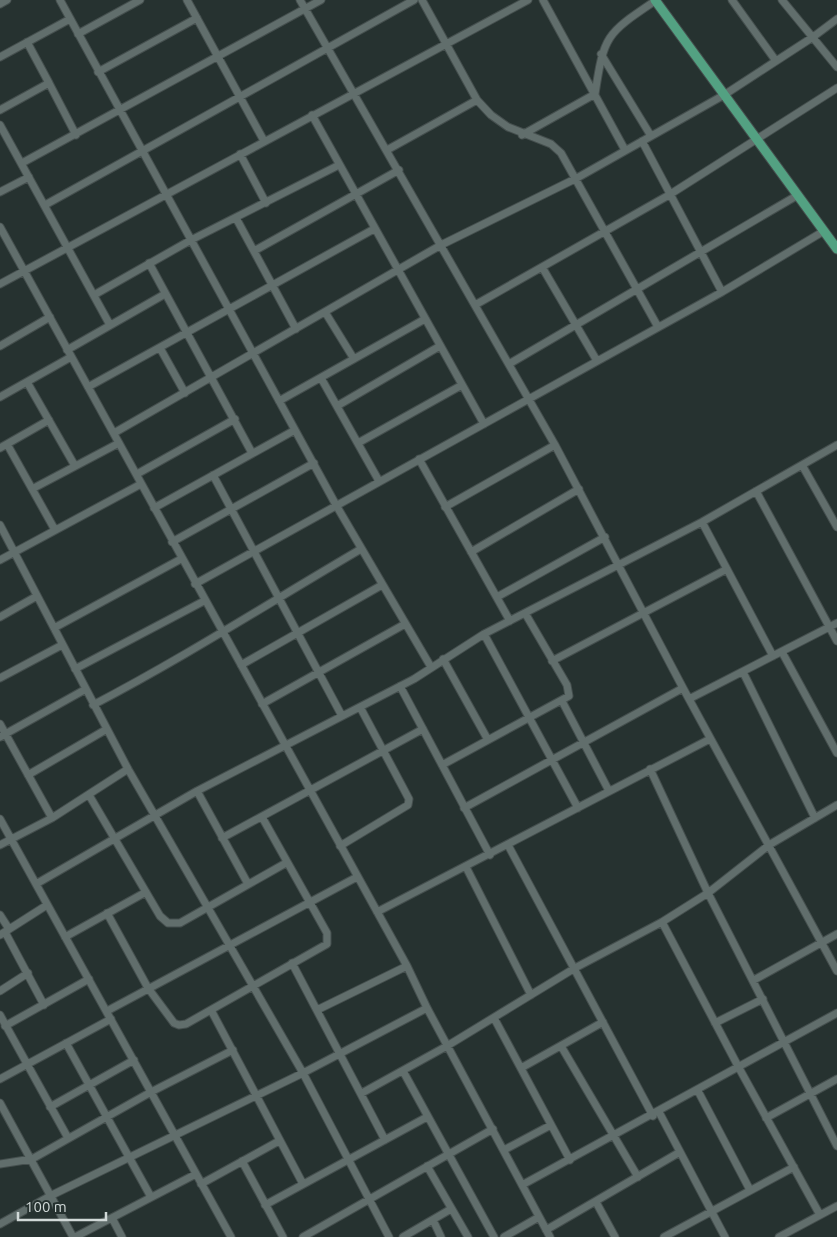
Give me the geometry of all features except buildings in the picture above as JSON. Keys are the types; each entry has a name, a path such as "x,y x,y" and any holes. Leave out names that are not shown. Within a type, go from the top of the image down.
{"main road":[{"path":"655,0 837,249"}],"street":[{"path":"0,4 7,0"},
{"path":"60,0 336,505 431,667"},
{"path":"78,34 140,0"},
{"path":"186,0 264,141"},
{"path":"300,0 555,445 620,565 710,739 837,972"},
{"path":"22,164 321,0"},
{"path":"45,205 414,0"},
{"path":"422,0 477,100 491,115 522,135 557,148 577,178 658,327"},
{"path":"543,0 625,150"},
{"path":"595,94 602,54 613,31 655,0"},
{"path":"732,0 776,61"},
{"path":"783,0 837,67"},
{"path":"0,284 525,1"},
{"path":"98,72 197,18"},
{"path":"0,57 70,19"},
{"path":"114,433 441,245 577,178 724,95 813,37 837,19"},
{"path":"27,42 76,135"},
{"path":"602,54 651,136"},
{"path":"0,110 49,83"},
{"path":"475,305 669,195 837,88"},
{"path":"522,135 595,94"},
{"path":"387,150 477,100"},
{"path":"312,115 338,165 484,424"},
{"path":"0,126 110,325"},
{"path":"642,141 722,292"},
{"path":"240,154 266,203"},
{"path":"94,295 191,240 338,165"},
{"path":"254,251 399,170"},
{"path":"0,192 29,177"},
{"path":"509,364 638,291 798,195"},
{"path":"236,218 296,329"},
{"path":"0,227 137,474 204,601 407,966 427,1008 548,1234 596,1202 680,1152"},
{"path":"88,387 374,229"},
{"path":"195,584 722,292 824,231"},
{"path":"149,263 252,453"},
{"path":"542,267 597,362"},
{"path":"0,397 27,382 110,325 166,294"},
{"path":"325,312 354,359"},
{"path":"0,346 50,318"},
{"path":"279,401 425,319"},
{"path":"337,406 440,346"},
{"path":"160,348 185,393"},
{"path":"321,378 379,481"},
{"path":"27,382 75,466"},
{"path":"358,443 462,384"},
{"path":"137,474 235,419"},
{"path":"0,448 49,420"},
{"path":"154,508 295,430"},
{"path":"32,489 119,443"},
{"path":"7,444 55,530"},
{"path":"445,507 555,445"},
{"path":"36,884 154,814 400,686 484,634 702,522 837,446"},
{"path":"419,459 510,621"},
{"path":"172,542 314,463"},
{"path":"802,465 837,527"},
{"path":"213,475 342,716"},
{"path":"0,560 141,484"},
{"path":"471,552 579,490"},
{"path":"756,491 837,641"},
{"path":"702,522 773,656"},
{"path":"0,525 128,769 303,1073 389,1237"},
{"path":"497,597 604,537"},
{"path":"94,705 143,679 361,549"},
{"path":"54,628 182,559"},
{"path":"552,661 727,569"},
{"path":"241,666 382,585"},
{"path":"0,618 37,596"},
{"path":"75,669 204,601"},
{"path":"442,765 562,701 568,696 569,691 525,614"},
{"path":"689,699 837,623"},
{"path":"262,704 405,624"},
{"path":"484,634 578,808"},
{"path":"0,678 62,645"},
{"path":"782,652 837,753"},
{"path":"443,659 488,740"},
{"path":"742,672 815,818"},
{"path":"400,686 490,855"},
{"path":"464,808 683,688"},
{"path":"3,736 86,689"},
{"path":"562,701 609,792"},
{"path":"340,846 408,805 409,799 360,707"},
{"path":"0,724 3,736 52,818"},
{"path":"28,775 107,730"},
{"path":"222,838 423,730"},
{"path":"377,912 490,855 710,739"},
{"path":"0,845 52,818 128,769"},
{"path":"650,769 708,893 754,980 810,1094 835,1136 837,1146"},
{"path":"197,791 248,884"},
{"path":"90,795 160,916 172,924 180,923 286,863"},
{"path":"362,1093 447,1046 575,968 662,922 708,893 769,845 837,805"},
{"path":"107,913 148,988 174,1022 179,1025 186,1024 212,1010 327,944 328,939 262,817"},
{"path":"0,819 231,1237"},
{"path":"508,845 603,1022 680,1152 725,1237"},
{"path":"466,867 532,995"},
{"path":"107,1011 357,877"},
{"path":"65,937 146,892"},
{"path":"5,932 47,905"},
{"path":"0,915 5,932 44,1004"},
{"path":"662,922 739,1068 820,1215"},
{"path":"754,980 837,934"},
{"path":"292,963 341,1053 385,1140"},
{"path":"317,1010 407,966"},
{"path":"0,991 28,974"},
{"path":"5,1026 89,979"},
{"path":"715,1023 763,999"},
{"path":"0,1224 129,1157 303,1073 427,1008"},
{"path":"212,1010 303,1184"},
{"path":"522,1186 837,1013"},
{"path":"0,1015 68,1138"},
{"path":"494,1018 570,1160"},
{"path":"0,1079 111,1019"},
{"path":"521,1068 603,1022"},
{"path":"66,1043 151,1197"},
{"path":"562,1046 638,1177"},
{"path":"0,1164 32,1159 151,1092 233,1050"},
{"path":"50,1107 134,1060"},
{"path":"403,1071 494,1237"},
{"path":"766,1118 837,1079"},
{"path":"698,1091 750,1190"},
{"path":"0,1102 74,1237 196,1174"},
{"path":"265,1205 427,1117"},
{"path":"504,1150 551,1125"},
{"path":"303,1237 493,1129"},
{"path":"202,1184 280,1140"},
{"path":"242,1161 283,1237"},
{"path":"427,1166 468,1237"},
{"path":"664,1237 794,1167"},
{"path":"596,1202 614,1237"},
{"path":"779,1237 837,1206"},
{"path":"403,1237 452,1209"},
{"path":"504,1237 539,1217"},
{"path":"112,1218 122,1237"},
{"path":"432,1220 442,1237"}]}
